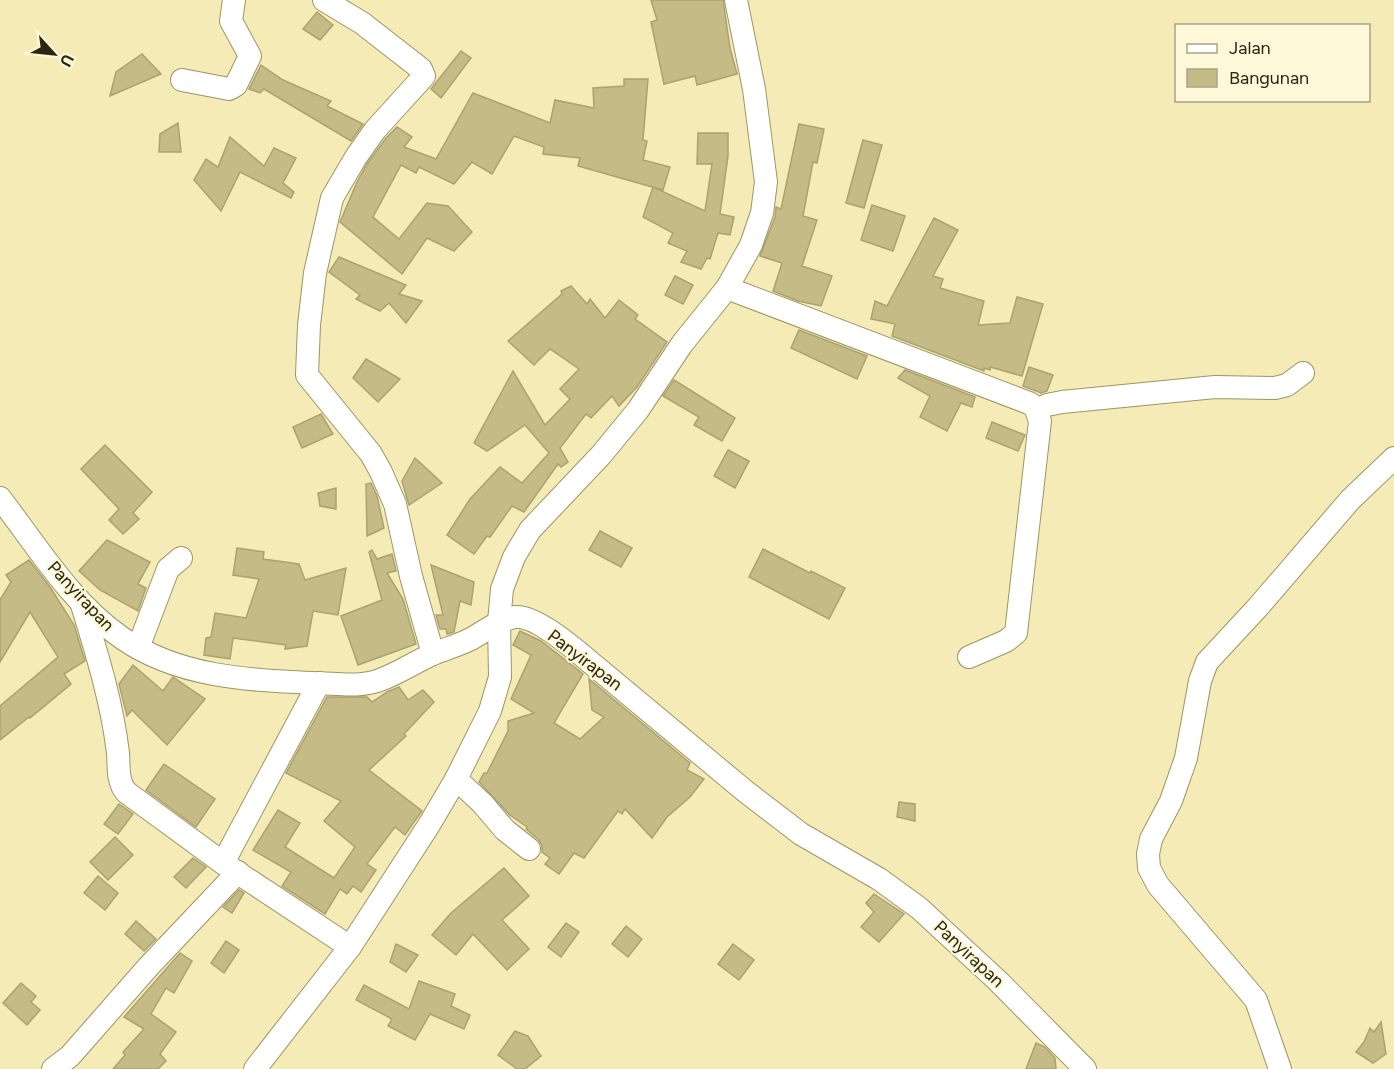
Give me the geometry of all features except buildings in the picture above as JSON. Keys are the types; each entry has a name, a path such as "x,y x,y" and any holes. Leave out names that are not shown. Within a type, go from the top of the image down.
{"street":[{"path":"182,80 229,89 236,85 249,56 231,21 234,0"},
{"path":"324,0 362,23 422,69 424,75 375,130 332,198 315,273 307,375 373,457 392,496 433,654"},
{"path":"255,1069 350,946 429,825 456,779 490,711 500,677 499,622 502,589 514,557 530,530 601,455 638,410 682,344 727,288 751,245 762,213 766,182 754,89 736,0"},
{"path":"727,288 1029,403 1037,410 1041,421 1016,633 1010,639 969,657"},
{"path":"1037,410 1062,402 1215,387 1275,388 1287,385 1303,373"},
{"path":"1280,1069 1256,1000 1158,885 1149,867 1148,854 1151,839 1171,801 1186,758 1200,681 1207,662 1258,607 1350,500 1394,458"},
{"name":"Panyirapan","path":"0,498 80,600 105,626 138,648 192,670 218,676 267,681 352,685 378,681 433,654 469,640 499,622 520,618 533,622 562,639 794,830 879,879 930,917 998,981 1085,1069"},
{"path":"138,648 168,569 181,558"},
{"path":"80,600 104,678 114,724 120,784 126,792 230,868 350,946"},
{"path":"53,1069 70,1056 149,966 230,868 319,683"},
{"path":"456,779 482,803 505,830 529,849"}]}
